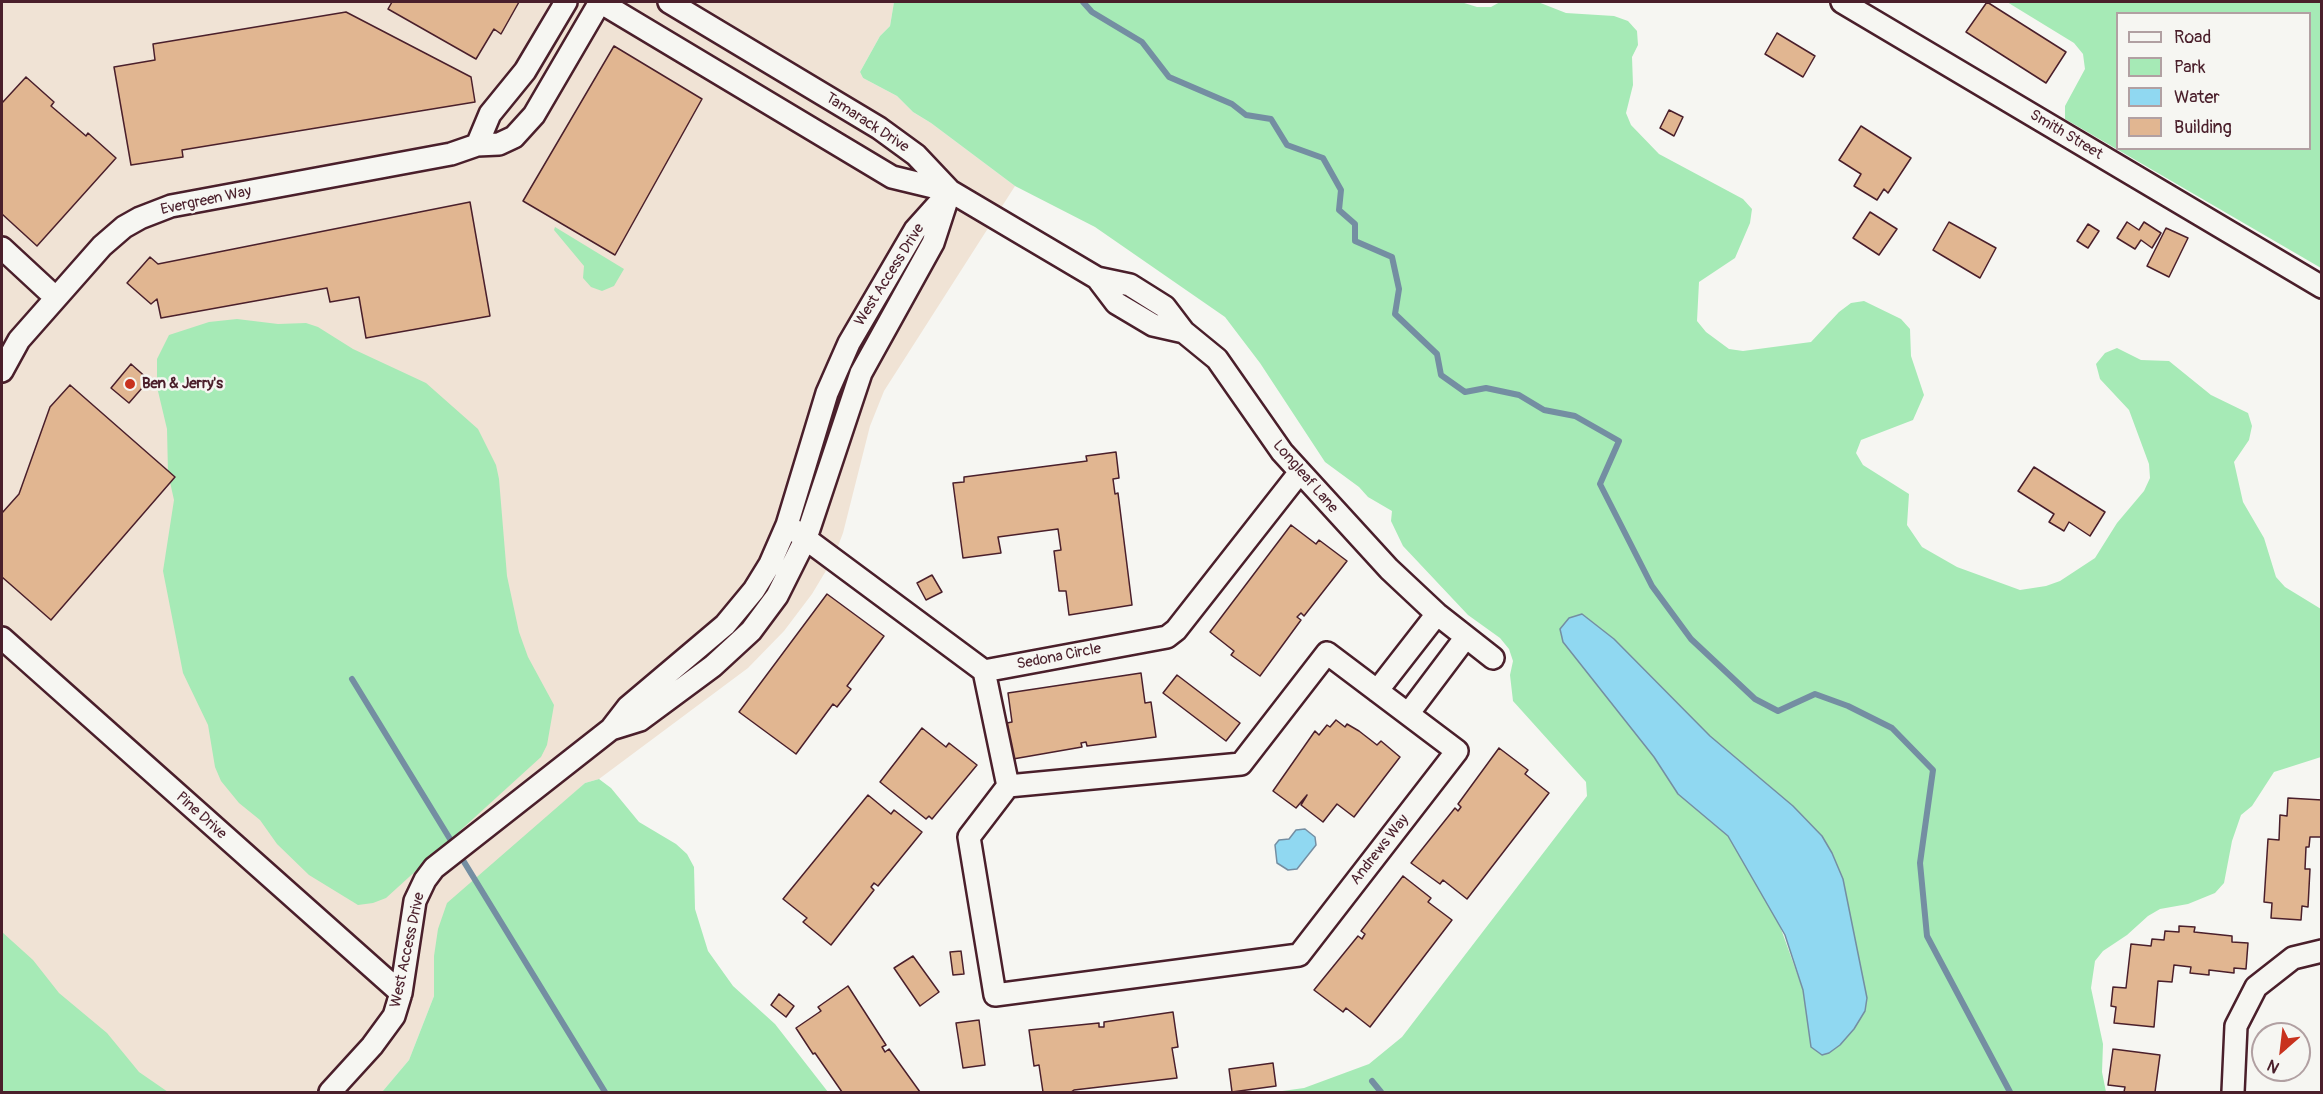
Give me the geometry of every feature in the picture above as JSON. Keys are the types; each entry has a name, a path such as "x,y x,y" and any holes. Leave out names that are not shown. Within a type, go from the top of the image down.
{"street":[{"path":"477,145 490,114 525,71 566,2"},
{"name":"Evergreen Way","path":"2,371 19,340 112,236 132,222 154,212 450,154 477,145 504,142 524,129 600,2"},
{"name":"Tamarack Drive","path":"600,2 892,177 950,191"},
{"name":"Tamarack Drive","path":"669,2 900,142 950,191"},
{"name":"Smith Street","path":"1842,2 2322,287"},
{"path":"784,111 802,81"},
{"name":"Longleaf Lane","path":"950,191 1097,278 1116,303 1153,326 1184,332 1217,359 1258,420 1300,472 1389,569 1437,614 1493,658"},
{"name":"West Access Drive","path":"330,1092 385,1030 398,1006 415,901 425,880 438,864 610,729 628,707 735,614 762,578 787,525 827,393 849,343 915,230 950,191"},
{"name":"West Access Drive","path":"610,729 640,720 713,666 744,638 777,596 806,538 861,373 883,329 933,243 950,191"},
{"path":"2,248 56,298"},
{"name":"Sedona Circle","path":"984,671 1167,637 1176,630 1300,472"},
{"path":"787,525 984,671 1008,786"},
{"path":"1377,691 1437,614"},
{"path":"1408,714 1466,637"},
{"name":"Pine Drive","path":"2,638 401,993"},
{"name":"Andrews Way","path":"1327,653 1408,714 1457,751 1299,955 995,995 969,837 1008,786 1241,764 1327,653"},
{"path":"2233,1092 2236,1026 2256,987 2293,958 2322,951"}],"shaded area":[{"path":"2,2 894,2 890,26 880,36 860,72 863,78 897,96 913,112 1015,186 884,391 870,426 843,533 833,559 812,594 784,631 748,668 599,779 585,783 534,830 434,956 434,996 409,1060 382,1092 2,1092"}],"green space":[{"path":"894,2 1461,2 1477,7 1491,7 1500,2 1538,2 1566,13 1614,16 1628,21 1637,31 1638,45 1632,57 1633,85 1626,113 1631,125 1659,154 1743,199 1752,209 1750,223 1735,258 1699,282 1697,321 1706,332 1729,349 1743,351 1811,342 1839,312 1851,303 1864,301 1901,319 1910,329 1911,356 1924,395 1913,420 1861,440 1856,453 1863,465 1909,494 1907,525 1922,547 1957,567 2020,590 2046,586 2060,581 2095,558 2117,523 2144,491 2150,478 2149,464 2129,410 2100,379 2096,364 2105,353 2117,348 2141,360 2169,361 2211,395 2248,413 2252,426 2249,440 2234,462 2243,502 2264,538 2276,577 2285,587 2321,609 2321,757 2274,772 2252,806 2241,815 2232,841 2224,883 2215,893 2188,904 2160,909 2103,951 2095,961 2091,988 2103,1044 2102,1072 2106,1092 1275,1092 1304,1088 1369,1064 1402,1037 1587,796 1586,782 1513,701 1510,675 1513,661 1509,649 1500,638 1468,615 1403,546 1391,521 1392,511 1368,497 1359,487 1325,462 1260,363 1225,317 1095,227 1015,186 913,112 897,96 863,78 860,72 880,36 890,26","holes":["1582,614 1614,639 1710,736 1793,806 1822,836 1811,1046 1803,990 1776,915 1728,836 1678,794 1654,757"]},
{"path":"2007,2 2321,2 2321,268 2118,150 2311,150 2311,12 2116,12 2116,149 2065,119 2065,106 2085,69 2083,54 2074,43"},
{"path":"555,227 624,269 614,286 602,291 591,287 583,278 584,266 554,230"},
{"path":"237,319 278,324 306,323 318,327 353,349 426,383 478,429 496,465 499,479 507,576 519,632 528,657 554,705 547,745 541,757 386,898 373,903 358,905 309,875 277,844 260,820 239,803 221,781 215,767 208,725 183,673 163,571 174,500 168,473 167,429 157,387 157,359 169,335 209,322"},
{"path":"599,779 611,788 639,822 676,844 687,854 694,867 695,909 708,951 733,986 775,1024 828,1092 382,1092 409,1060 434,996 434,956 438,929 447,903 585,783"},
{"path":"2,932 33,960 59,993 107,1033 139,1072 168,1092 2,1092"}],"water":[{"path":"1582,614 1614,639 1710,736 1793,806 1822,836 1832,853 1843,879 1867,998 1865,1011 1854,1029 1840,1045 1829,1053 1822,1055 1811,1047 1803,990 1785,935 1728,836 1678,794 1654,757 1563,642 1560,629 1569,618"},
{"path":"1305,829 1315,837 1316,845 1297,869 1288,870 1277,863 1275,845 1279,840 1289,839 1296,830"}],"building":[{"path":"392,2 519,2 501,34 494,29 476,59 388,9"},
{"path":"1987,2 2066,52 2046,83 1966,32"},
{"path":"346,12 471,77 475,102 182,150 183,157 131,165 114,67 155,60 153,44"},
{"path":"1777,33 1815,56 1803,77 1765,54"},
{"path":"614,46 702,99 615,255 523,201"},
{"path":"26,77 54,102 51,106 86,136 88,133 116,158 37,246 2,214 2,103"},
{"path":"1669,110 1683,117 1674,136 1660,128"},
{"path":"1861,126 1911,158 1888,193 1884,189 1877,200 1854,186 1861,174 1839,160"},
{"path":"470,202 490,316 366,338 359,297 330,302 327,288 161,318 157,299 151,304 127,283 150,257 158,264"},
{"path":"1870,212 1897,229 1879,255 1853,238"},
{"path":"1949,222 1996,248 1980,278 1933,250"},
{"path":"2127,222 2139,230 2144,222 2161,233 2152,248 2141,240 2135,249 2117,238"},
{"path":"2088,224 2099,231 2088,248 2077,241"},
{"path":"2166,228 2188,238 2169,277 2147,266"},
{"name":"Ben & Jerry's","path":"131,364 149,380 129,403 111,388"},
{"path":"70,385 175,477 51,620 2,577 2,513 19,494 50,407"},
{"path":"1116,452 1119,478 1113,479 1115,494 1118,493 1132,605 1069,615 1066,591 1059,591 1054,551 1061,550 1058,529 998,537 1001,553 963,558 953,483 964,482 964,477 1087,461 1086,456"},
{"path":"2034,467 2105,512 2090,536 2069,522 2064,531 2049,522 2054,514 2018,491"},
{"path":"1291,525 1316,544 1319,540 1347,561 1304,616 1301,613 1297,617 1301,620 1260,676 1231,655 1234,651 1210,632"},
{"path":"932,575 942,592 926,600 917,583"},
{"path":"827,594 884,636 847,686 851,689 837,707 833,704 796,754 739,712"},
{"path":"1141,673 1145,703 1151,702 1156,737 1087,746 1086,742 1081,743 1082,747 1013,759 1007,723 1012,722 1008,693"},
{"path":"1177,675 1240,723 1226,741 1163,693"},
{"path":"1336,720 1345,727 1347,724 1359,731 1377,745 1381,741 1400,757 1354,817 1337,804 1323,822 1301,805 1307,795 1296,808 1273,791 1315,731 1319,735 1327,725 1330,727"},
{"path":"922,728 946,747 949,743 977,765 932,819 929,816 926,819 880,782"},
{"path":"1499,748 1528,770 1525,774 1549,793 1467,899 1443,880 1440,884 1411,863 1455,808 1458,811 1461,807 1458,804"},
{"path":"868,795 891,814 894,810 922,832 878,886 874,883 871,887 874,890 831,945 803,922 807,918 783,899"},
{"path":"2288,798 2322,800 2322,837 2310,837 2309,847 2306,847 2305,869 2310,869 2308,907 2302,906 2301,920 2271,918 2272,903 2264,902 2268,839 2279,840 2280,815 2287,816"},
{"path":"1403,876 1431,898 1428,902 1452,920 1370,1027 1346,1008 1343,1012 1314,990 1358,936 1362,939 1365,934 1361,931"},
{"path":"2179,926 2195,927 2194,932 2232,936 2232,942 2248,943 2246,969 2234,968 2234,973 2209,970 2209,975 2190,973 2191,967 2174,965 2172,982 2158,981 2154,1027 2114,1023 2116,1007 2111,1006 2113,987 2126,988 2131,944 2151,946 2152,939 2164,940 2165,931 2179,932"},
{"path":"961,951 964,974 953,975 950,952"},
{"path":"913,956 939,992 920,1006 894,968"},
{"path":"848,986 886,1045 882,1047 885,1052 889,1049 920,1092 842,1092 815,1053 813,1054 796,1028 821,1011 818,1007"},
{"path":"779,994 794,1006 786,1017 771,1005"},
{"path":"1173,1012 1178,1047 1172,1048 1177,1078 1071,1092 1043,1092 1039,1065 1034,1066 1029,1030 1099,1023 1099,1027 1104,1027 1104,1022"},
{"path":"979,1020 985,1065 963,1068 956,1023"},
{"path":"2113,1049 2160,1055 2155,1092 2124,1092 2125,1087 2108,1085"},
{"path":"1273,1063 1276,1086 1232,1092 1229,1069"}],"waterway":[{"path":"1083,2 1092,12 1142,42 1169,77 1232,104 1246,115 1271,119 1287,145 1323,158 1341,190 1339,210 1355,224 1355,241 1392,257 1399,289 1395,314 1437,354 1441,375 1465,392 1486,388 1519,395 1544,410 1575,416 1619,441 1600,484 1652,586 1691,639 1755,699 1778,711 1815,694 1848,706 1892,728 1933,770 1920,863 1927,936 2010,1092"},
{"path":"352,679 605,1092"},
{"path":"1372,1081 1381,1092"}],"place":[{"name":"Ben & Jerry's","path":"130,384"}]}
